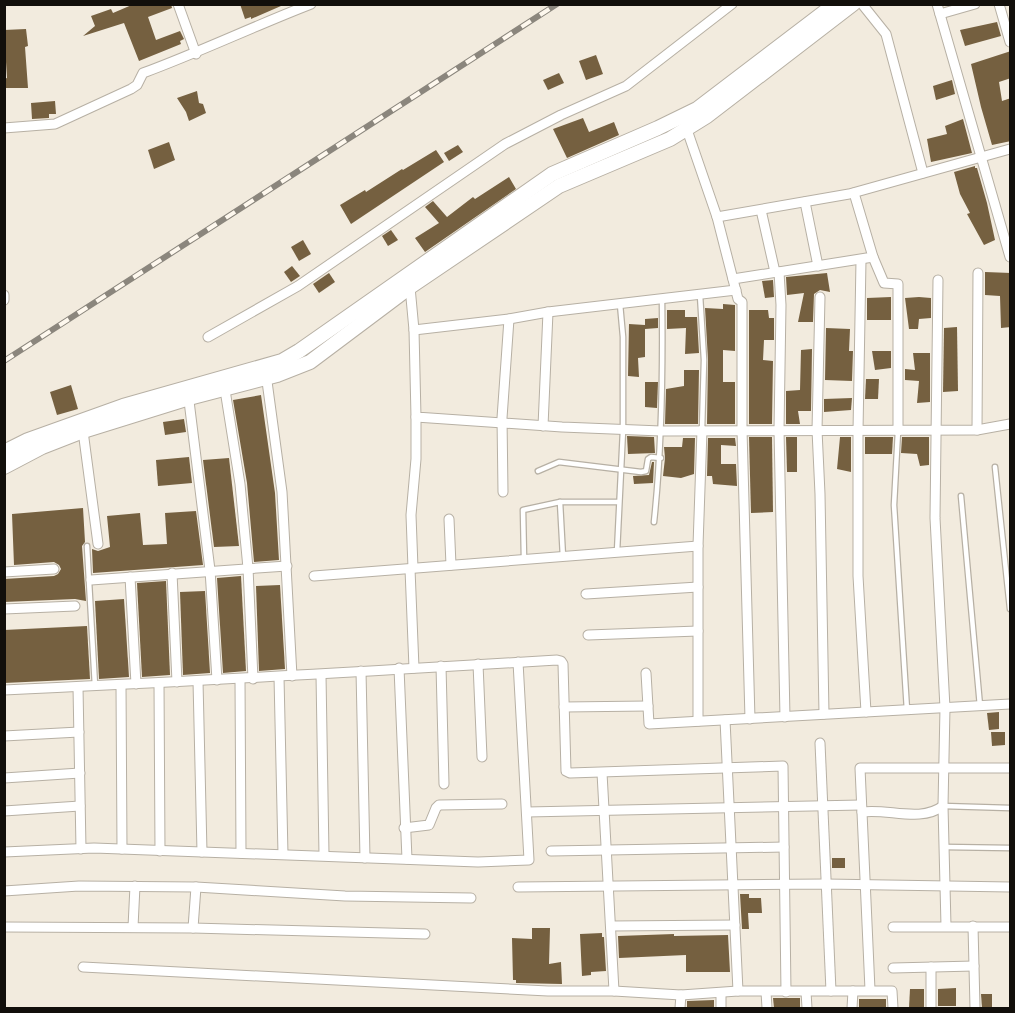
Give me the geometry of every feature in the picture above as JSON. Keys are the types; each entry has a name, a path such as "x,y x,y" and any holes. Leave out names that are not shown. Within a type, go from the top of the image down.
{"street":[{"path":"178,4 196,54"},
{"path":"4,128 55,124 131,89 136,86 142,73 196,54 271,19 311,4"},
{"path":"208,337 298,286 505,144 561,115 626,86 732,4"},
{"path":"4,452 28,440 113,409 188,393 266,372 294,370 310,362 410,287 559,186 670,139 697,109 835,4"},
{"path":"4,466 42,447 188,393 225,390 266,372 552,174 684,123 706,117 853,4"},
{"path":"862,4 886,34 923,173"},
{"path":"975,4 938,9 980,157 1008,238 1011,257"},
{"path":"999,4 1011,42"},
{"path":"684,123 717,217 738,298 742,302 742,430 750,718"},
{"path":"717,217 854,193 1011,149"},
{"path":"854,193 873,257 884,283 898,284 898,431"},
{"path":"805,202 818,266"},
{"path":"761,210 777,272 781,305 779,430 785,717"},
{"path":"733,279 873,257"},
{"path":"861,260 858,576 866,712"},
{"path":"977,430 978,273"},
{"path":"938,280 935,518 945,708 946,926"},
{"path":"410,287 414,330 416,417 416,459 411,514 414,668"},
{"path":"414,330 736,290"},
{"path":"4,295 4,300"},
{"path":"820,297 817,430 824,714"},
{"path":"543,426 548,312"},
{"path":"503,492 503,423 509,318"},
{"path":"266,372 282,492 292,676"},
{"path":"225,390 240,484 248,568 253,679"},
{"path":"188,393 210,570 216,680"},
{"path":"416,417 661,431 977,430 1011,424"},
{"path":"698,722 698,546 702,430"},
{"path":"83,431 98,544"},
{"path":"449,519 451,565"},
{"path":"314,576 698,546"},
{"path":"91,579 287,566"},
{"path":"4,572 54,569"},
{"path":"172,573 177,682"},
{"path":"130,577 136,684"},
{"path":"586,594 698,587"},
{"path":"4,609 75,606"},
{"path":"588,636 698,631"},
{"path":"4,690 253,679 399,668 561,661 566,771 570,773 783,766 786,992"},
{"path":"4,852 122,849 478,862 529,860 518,662"},
{"path":"478,664 482,757"},
{"path":"441,666 444,783"},
{"path":"399,668 406,859"},
{"path":"361,671 365,858"},
{"path":"646,673 649,724 1011,704"},
{"path":"321,675 324,855"},
{"path":"279,677 283,854"},
{"path":"240,679 241,853"},
{"path":"198,681 202,852"},
{"path":"159,683 160,850"},
{"path":"121,685 122,849"},
{"path":"78,687 81,849"},
{"path":"564,707 648,706"},
{"path":"725,720 738,991"},
{"path":"4,736 79,732"},
{"path":"820,743 831,991"},
{"path":"870,990 860,768 1011,768"},
{"path":"4,778 80,772"},
{"path":"602,773 614,991"},
{"path":"404,828 429,825 439,805 502,804"},
{"path":"4,811 81,806"},
{"path":"527,812 822,806 918,814 935,812 944,806"},
{"path":"551,851 784,847"},
{"path":"518,887 826,884 1011,887"},
{"path":"4,891 79,886 135,886 196,887 345,896 471,898"},
{"path":"133,927 135,886"},
{"path":"193,928 196,887"},
{"path":"611,926 735,925"},
{"path":"973,926 975,1008"},
{"path":"4,927 133,927 425,934"},
{"path":"893,927 1011,927"},
{"path":"83,966 548,991 681,994 738,991 892,991 893,1008"},
{"path":"893,968 974,966"},
{"path":"931,967 931,1008"},
{"path":"852,1008 853,991"},
{"path":"766,992 767,1008"},
{"path":"806,992 807,1008"},
{"path":"721,993 721,1008"},
{"path":"680,1008 681,994"}],"lane":[{"path":"700,295 704,360 702,430"},
{"path":"654,522 661,458 662,299"},
{"path":"617,552 623,430 623,337 620,304"},
{"path":"898,431 894,505 907,710"},
{"path":"538,471 559,462 622,471 646,471 648,459 661,458"},
{"path":"995,467 1011,609"},
{"path":"961,496 980,706"},
{"path":"524,560 523,510 561,502 618,502"},
{"path":"561,502 563,557"},
{"path":"87,546 91,579 95,686"},
{"path":"944,806 1011,808"},
{"path":"945,847 1011,848"}],"building":[{"path":"134,4 171,4 172,8 148,17 156,40 180,31 184,39 180,41 181,44 139,61 124,23 83,36 95,26 91,16 111,9 113,13"},
{"path":"240,4 281,4 281,6 251,19 251,17 245,19"},
{"path":"997,22 1001,36 965,46 960,30"},
{"path":"26,29 28,88 4,88 4,79 7,78 4,30"},
{"path":"1011,51 1011,78 999,82 1002,101 1011,98 1011,141 992,145 971,64"},
{"path":"596,55 603,74 586,80 579,61"},
{"path":"559,73 564,83 548,90 543,80"},
{"path":"952,80 955,94 936,100 933,86"},
{"path":"197,91 199,103 203,104 206,113 189,121 177,98"},
{"path":"55,101 56,114 49,114 49,118 32,119 31,103"},
{"path":"583,118 589,132 614,122 619,135 567,158 553,129"},
{"path":"963,119 972,153 931,162 927,139 947,134 945,126"},
{"path":"169,142 175,160 154,169 148,150"},
{"path":"458,145 463,152 449,161 444,153"},
{"path":"436,150 444,162 351,224 340,205"},
{"path":"975,166 987,203 995,240 984,245 967,214 970,213 960,194 954,172"},
{"path":"509,177 516,189 425,252 415,238 439,223 425,207 433,201 447,217 473,197 475,199"},
{"path":"391,230 398,240 388,246 382,236"},
{"path":"303,240 311,254 299,261 291,247"},
{"path":"292,266 300,276 291,282 284,272"},
{"path":"985,272 1011,273 1011,327 1001,328 1000,296 985,295"},
{"path":"329,273 335,282 319,293 313,284"},
{"path":"827,273 830,292 820,290 814,294 813,322 798,322 804,293 787,295 786,277"},
{"path":"773,280 774,297 765,298 762,281"},
{"path":"891,297 891,320 867,320 867,298"},
{"path":"905,298 931,298 931,318 919,319 918,329 909,329"},
{"path":"723,304 735,305 735,351 723,350 723,382 735,382 735,424 707,424 708,360 705,308 723,309"},
{"path":"667,310 685,310 685,317 697,317 699,353 685,354 686,328 667,329"},
{"path":"749,310 768,310 769,318 774,318 774,340 764,340 763,360 773,361 772,424 749,424"},
{"path":"658,318 658,328 645,329 645,319"},
{"path":"629,324 645,325 645,357 638,358 639,377 628,376"},
{"path":"957,327 958,391 943,392 944,328"},
{"path":"826,328 850,329 849,351 853,351 852,381 825,380"},
{"path":"812,349 811,411 798,411 800,424 786,424 786,391 800,390 801,350"},
{"path":"872,351 891,351 891,368 875,370"},
{"path":"913,353 930,353 930,402 917,403 919,381 905,380 905,369 915,370"},
{"path":"684,370 699,370 698,424 665,424 666,389 684,386"},
{"path":"866,379 879,379 878,399 865,399"},
{"path":"645,382 658,382 657,408 645,407"},
{"path":"71,385 78,409 57,415 50,392"},
{"path":"261,395 275,493 279,560 254,562 247,483 233,400"},
{"path":"852,398 851,410 824,412 824,399"},
{"path":"184,419 186,432 165,435 163,422"},
{"path":"627,436 654,437 655,453 628,454"},
{"path":"749,437 772,437 773,512 751,513"},
{"path":"786,437 797,437 797,472 787,472"},
{"path":"840,437 851,437 851,472 837,469"},
{"path":"865,437 893,437 892,454 865,454"},
{"path":"902,437 929,437 929,465 920,466 917,454 901,453"},
{"path":"683,438 695,438 694,474 681,478 663,476 664,447 682,447"},
{"path":"708,438 735,438 736,446 721,445 721,464 736,464 737,486 713,484 712,476 707,476"},
{"path":"189,457 192,483 158,486 156,460"},
{"path":"229,458 239,546 214,547 203,460"},
{"path":"652,462 654,462 653,483 634,484 633,476 649,475"},
{"path":"83,508 85,542 82,546 86,601 75,599 4,602 4,579 54,576 61,569 54,562 14,565 12,514"},
{"path":"196,511 203,565 93,573 92,549 98,551 110,547 107,516 140,513 143,545 167,544 165,513"},
{"path":"241,576 246,671 223,673 217,578"},
{"path":"166,581 170,675 142,677 137,583"},
{"path":"280,585 285,669 259,671 256,586"},
{"path":"205,591 210,673 183,675 180,592"},
{"path":"124,599 129,677 99,679 95,601"},
{"path":"87,626 90,679 4,683 4,630"},
{"path":"999,712 999,729 989,730 987,713"},
{"path":"991,732 1005,732 1005,745 992,746"},
{"path":"832,858 845,858 845,868 832,868"},
{"path":"740,894 749,894 749,898 761,898 762,913 748,913 749,929 742,929"},
{"path":"532,928 550,928 549,964 561,962 562,984 516,983 516,980 513,980 512,938 532,939"},
{"path":"602,933 606,971 591,972 591,975 582,976 580,934"},
{"path":"674,934 674,936 728,935 730,972 686,972 686,955 619,958 618,936"},
{"path":"956,988 956,1006 938,1006 938,989"},
{"path":"910,989 924,989 924,1008 909,1008"},
{"path":"981,994 992,994 992,1008 982,1008"},
{"path":"773,998 800,998 800,1008 774,1008"},
{"path":"859,999 886,999 886,1008 859,1008"},
{"path":"714,1000 714,1008 687,1008 687,1001"}],"railway":[{"path":"4,361 557,4"}]}
